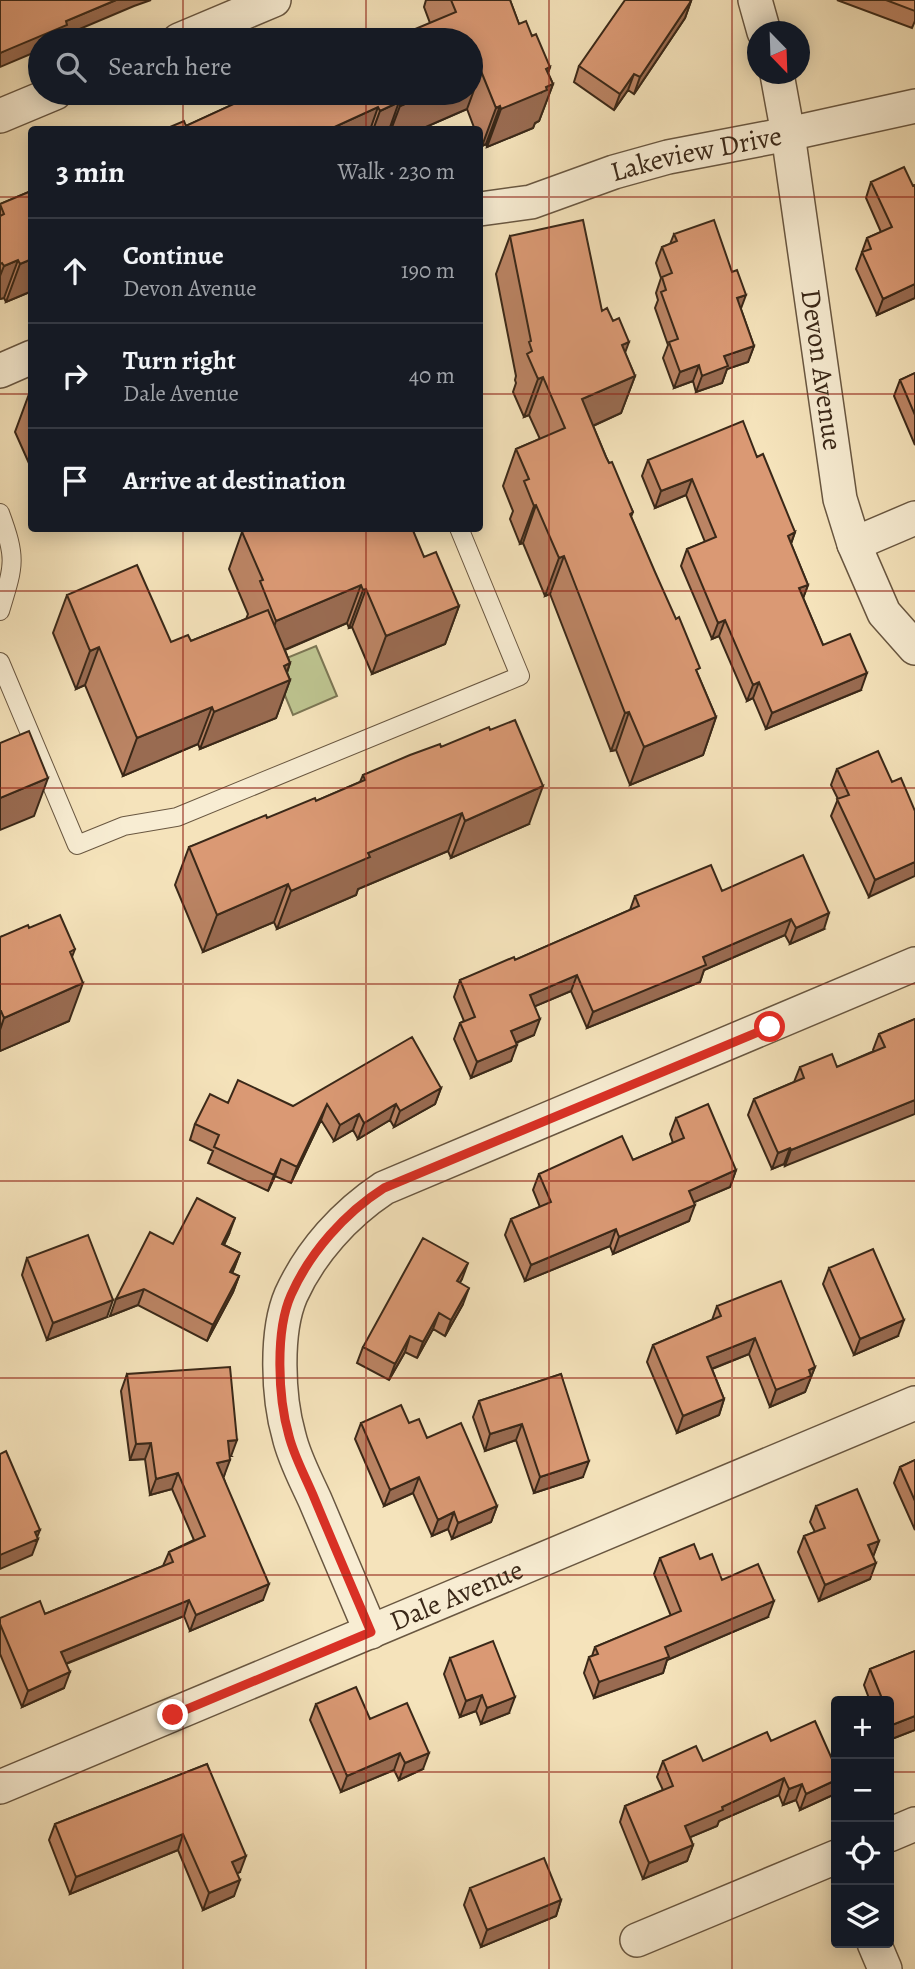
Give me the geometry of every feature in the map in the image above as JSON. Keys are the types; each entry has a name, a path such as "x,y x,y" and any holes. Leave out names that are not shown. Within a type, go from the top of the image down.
{"street":[{"path":"208,28 274,0"},
{"path":"755,0 761,21"},
{"name":"Devon Avenue","path":"779,84 840,499 854,544 884,613 915,648"},
{"path":"0,116 28,104"},
{"name":"Lakeview Drive","path":"483,209 531,202 614,172 668,157 915,106"},
{"path":"0,371 28,359"},
{"path":"854,544 915,518"},
{"path":"371,1632 289,1438 282,1401 280,1366 290,1297 307,1265 331,1234 358,1205 384,1188 915,964"},
{"name":"Dale Avenue","path":"0,1787 915,1403"},
{"path":"894,1833 915,1824"},
{"path":"637,1940 831,1859"},
{"path":"876,1948 885,1969"}],"lane":[{"path":"0,513 13,559 0,611"},
{"path":"0,662 77,845 124,826 177,817 520,676 461,532"}],"green space":[{"path":"316,646 337,696 293,715 272,664"}],"building":[{"path":"0,0 116,0 66,21 67,25 60,28 28,28 28,41 0,53"},
{"path":"451,0 510,0 519,24 526,21 532,36 536,34 550,67 546,69 553,84 546,87 547,90 501,109 500,106 496,108 483,76 483,28 418,28 456,12"},
{"path":"625,0 691,1 640,77 634,74 620,94 579,66"},
{"path":"886,0 915,0 915,11"},
{"path":"232,105 393,105 380,111 378,107 337,126 186,126"},
{"path":"184,121 186,126 172,126"},
{"path":"904,167 913,186 915,185 915,284 883,299 862,252 871,249 867,238 892,227 871,182"},
{"path":"28,192 28,261 20,264 18,260 4,266 0,264 0,216 4,214 0,204"},
{"path":"583,220 602,311 607,308 613,321 619,318 629,342 622,345 635,376 582,399 606,457 609,463 612,462 633,512 630,514 655,572 676,619 679,617 700,668 696,670 716,717 644,747 629,712 625,713 564,556 559,558 536,505 534,506 524,481 529,479 516,449 565,428 543,377 538,379 527,354 532,351 531,341 510,236"},
{"path":"714,220 732,272 737,270 746,295 737,298 754,346 724,356 728,366 702,376 699,365 680,372 669,342 678,339 661,292 666,290 662,277 672,273 662,247 677,241 674,234"},
{"path":"915,373 915,415 900,380"},
{"path":"743,421 757,457 763,454 795,532 788,536 808,585 799,588 823,645 850,634 867,673 772,713 759,682 753,685 725,620 718,623 687,549 716,537 692,479 661,491 648,460"},
{"path":"242,532 414,532 424,557 436,552 459,606 386,636 366,589 363,590 361,585 276,621 260,581 263,580"},
{"path":"137,565 171,642 188,635 191,641 268,610 290,663 284,666 290,680 214,712 212,707 137,738 99,647 90,651 67,595"},
{"path":"515,720 543,786 465,821 462,813 368,853 370,857 291,891 288,884 217,915 189,847 266,815 267,818 315,798 316,801 365,780 363,775 410,755 440,744 441,747 489,727 490,730"},
{"path":"29,731 48,778 0,798 0,743"},
{"path":"878,751 892,782 901,778 915,811 915,862 875,880 837,799 849,795 837,769"},
{"path":"803,855 829,913 796,928 791,919 703,957 706,965 593,1012 577,975 530,995 540,1019 511,1031 517,1045 477,1062 460,1023 475,1017 460,980 514,957 515,960 639,906 635,896 711,865 722,891"},
{"path":"60,915 75,949 70,952 83,983 4,1018 0,1011 0,937"},
{"path":"915,1019 915,1100 778,1153 754,1099 804,1078 800,1067 832,1054 837,1067 885,1047 879,1034"},
{"path":"412,1037 441,1088 400,1111 396,1104 364,1123 359,1114 340,1125 327,1104 297,1167 281,1159 274,1175 214,1147 219,1135 195,1124 210,1094 228,1103 238,1080 293,1106"},
{"path":"708,1104 736,1170 689,1191 695,1205 619,1237 616,1229 531,1265 511,1219 551,1202 539,1174 622,1136 633,1160 684,1138 676,1118"},
{"path":"197,1198 235,1218 222,1244 240,1253 230,1272 239,1276 213,1325 144,1289 116,1299 150,1232 173,1244"},
{"path":"88,1235 113,1300 53,1323 27,1258"},
{"path":"423,1238 468,1263 457,1281 469,1288 451,1320 439,1313 423,1342 410,1336 395,1364 363,1347"},
{"path":"873,1249 904,1320 860,1339 829,1268"},
{"path":"781,1281 815,1367 809,1370 811,1376 776,1390 755,1338 707,1357 724,1399 683,1416 653,1345 721,1316 717,1306"},
{"path":"230,1367 237,1440 228,1441 230,1460 217,1463 269,1584 196,1615 189,1600 61,1652 70,1672 28,1691 0,1624 0,1618 40,1601 45,1614 173,1562 169,1552 205,1536 178,1473 156,1479 151,1443 136,1444 127,1374"},
{"path":"561,1374 589,1461 540,1477 522,1424 490,1434 479,1401"},
{"path":"401,1405 409,1423 419,1419 427,1438 461,1423 497,1506 458,1523 454,1512 438,1520 419,1477 390,1490 361,1423"},
{"path":"6,1451 40,1530 35,1532 38,1539 0,1555 0,1454"},
{"path":"915,1460 915,1501 900,1467"},
{"path":"857,1489 879,1541 868,1545 876,1563 825,1585 804,1536 825,1528 816,1506"},
{"path":"694,1544 700,1559 712,1554 722,1580 758,1564 774,1601 665,1647 669,1657 599,1682 589,1657 598,1654 595,1647 681,1611 660,1558"},
{"path":"493,1641 515,1697 487,1708 482,1695 466,1701 450,1658"},
{"path":"915,1651 915,1716 894,1724 894,1696 881,1696 870,1669"},
{"path":"356,1687 370,1719 407,1703 429,1753 405,1763 400,1753 347,1776 316,1704"},
{"path":"815,1721 831,1757 831,1782 806,1794 802,1784 789,1789 784,1778 722,1807 723,1810 685,1826 693,1845 649,1863 625,1806 673,1786 663,1761 696,1746 703,1761 767,1732 771,1741"},
{"path":"207,1764 246,1856 232,1862 240,1880 209,1893 183,1834 76,1877 55,1824"},
{"path":"544,1858 561,1900 487,1930 470,1888"}],"route":[{"path":"173,1715 371,1632 289,1438 282,1401 280,1366 290,1297 307,1265 331,1234 358,1205 384,1188 770,1027"}]}
